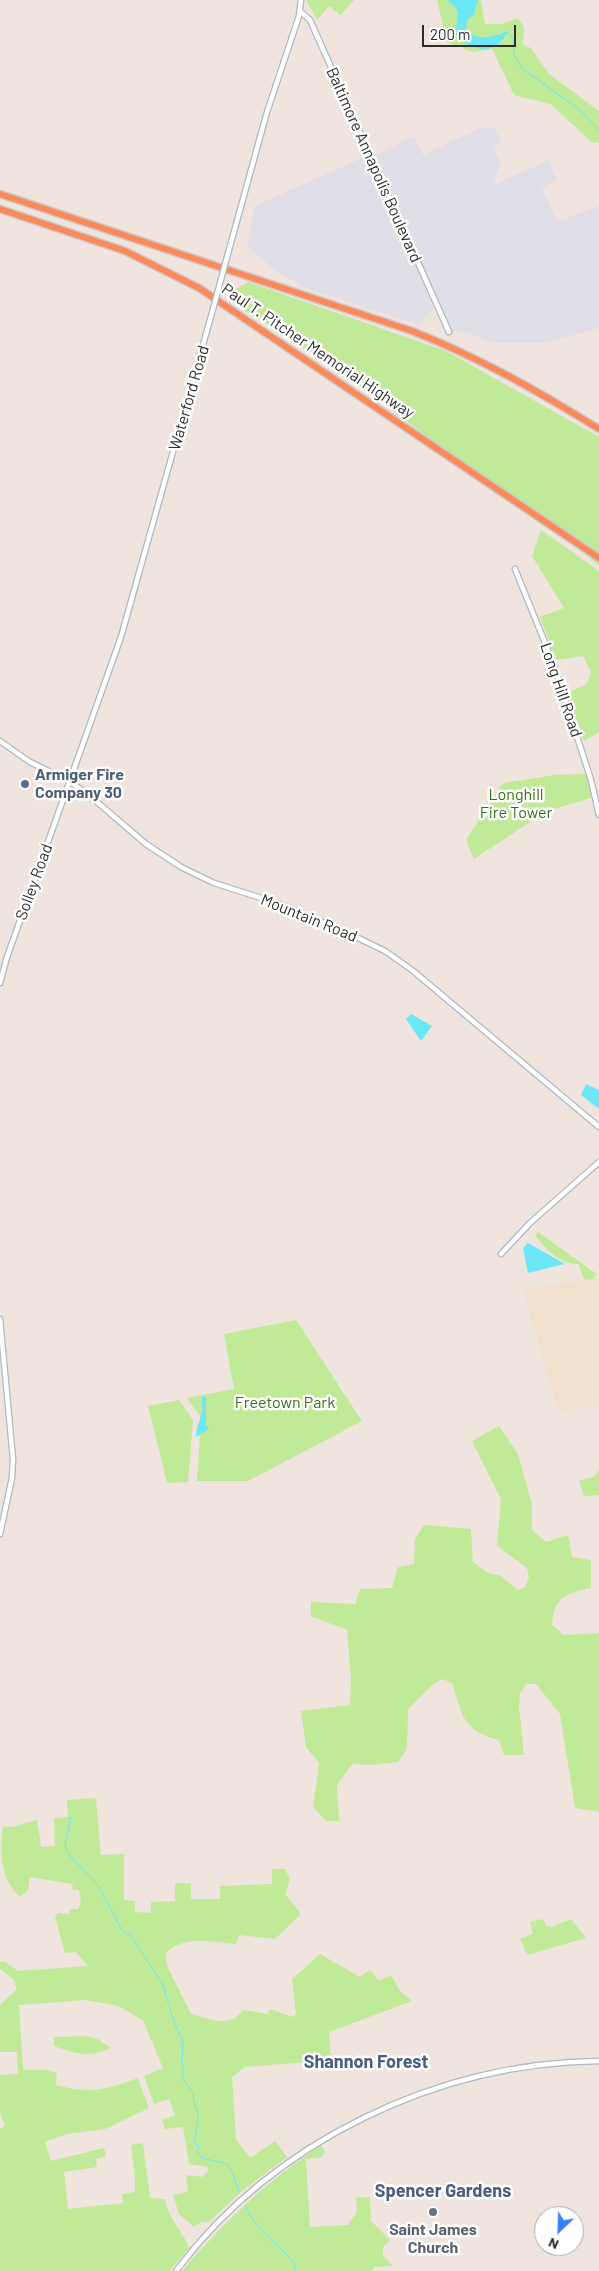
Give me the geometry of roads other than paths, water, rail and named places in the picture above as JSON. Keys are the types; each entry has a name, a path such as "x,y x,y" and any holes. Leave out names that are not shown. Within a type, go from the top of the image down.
{"highway":[{"name":"Paul T. Pitcher Memorial Highway","path":"0,194 412,331 463,352 511,376 599,428"},
{"name":"Paul T. Pitcher Memorial Highway","path":"0,209 125,251 199,288 599,558"}],"main road":[{"path":"300,11 301,0"},
{"name":"Waterford Road","path":"70,782 132,600 266,112 300,11"},
{"name":"Baltimore Annapolis Boulevard","path":"300,11 310,20 449,332"},
{"name":"Long Hill Road","path":"515,569 554,665 591,780 599,815"},
{"name":"Mountain Road","path":"0,741 30,762 70,782 97,802 146,844 181,867 214,884 280,904 389,953 412,970 599,1127"},
{"name":"Solley Road","path":"0,983 7,957 70,782"},
{"path":"502,1254 530,1223 599,1162"},
{"path":"0,1319 13,1450 12,1478 0,1534"},
{"path":"176,2271 218,2223 262,2182 310,2148 359,2121 423,2093 482,2075 549,2064 599,2061"}],"water":[{"path":"448,0 478,0 474,14 467,20 466,30 471,34 486,37 508,31 503,39 492,48 479,49 465,43 458,39 456,32 458,11"},
{"path":"411,1014 432,1026 421,1041 406,1019"},
{"path":"586,1084 599,1090 599,1109 581,1095"},
{"path":"528,1243 565,1264 528,1273 523,1248"},
{"path":"203,1396 206,1398 206,1425 209,1429 196,1437 202,1410"}],"waterway":[{"path":"507,32 513,39 514,55 523,69 580,110 599,130"},
{"path":"71,1817 65,1846 71,1857 98,1885 122,1930 132,1937 162,1983 175,2024 183,2041 182,2063"},
{"path":"183,2065 183,2079 194,2093 193,2099 198,2113 195,2139 195,2143 199,2147 197,2152 202,2158 227,2164 233,2173 239,2192"},
{"path":"245,2205 260,2229 294,2263 295,2271"}],"place":[{"name":"Armiger Fire Company 30","path":"25,784"},
{"name":"Saint James Church","path":"433,2212"}],"district":[{"name":"Shannon Forest","path":"366,2062"},
{"name":"Spencer Gardens","path":"443,2191"}],"park label":[{"name":"Longhill Fire Tower","path":"516,804"},
{"name":"Freetown Park","path":"285,1403"}]}
